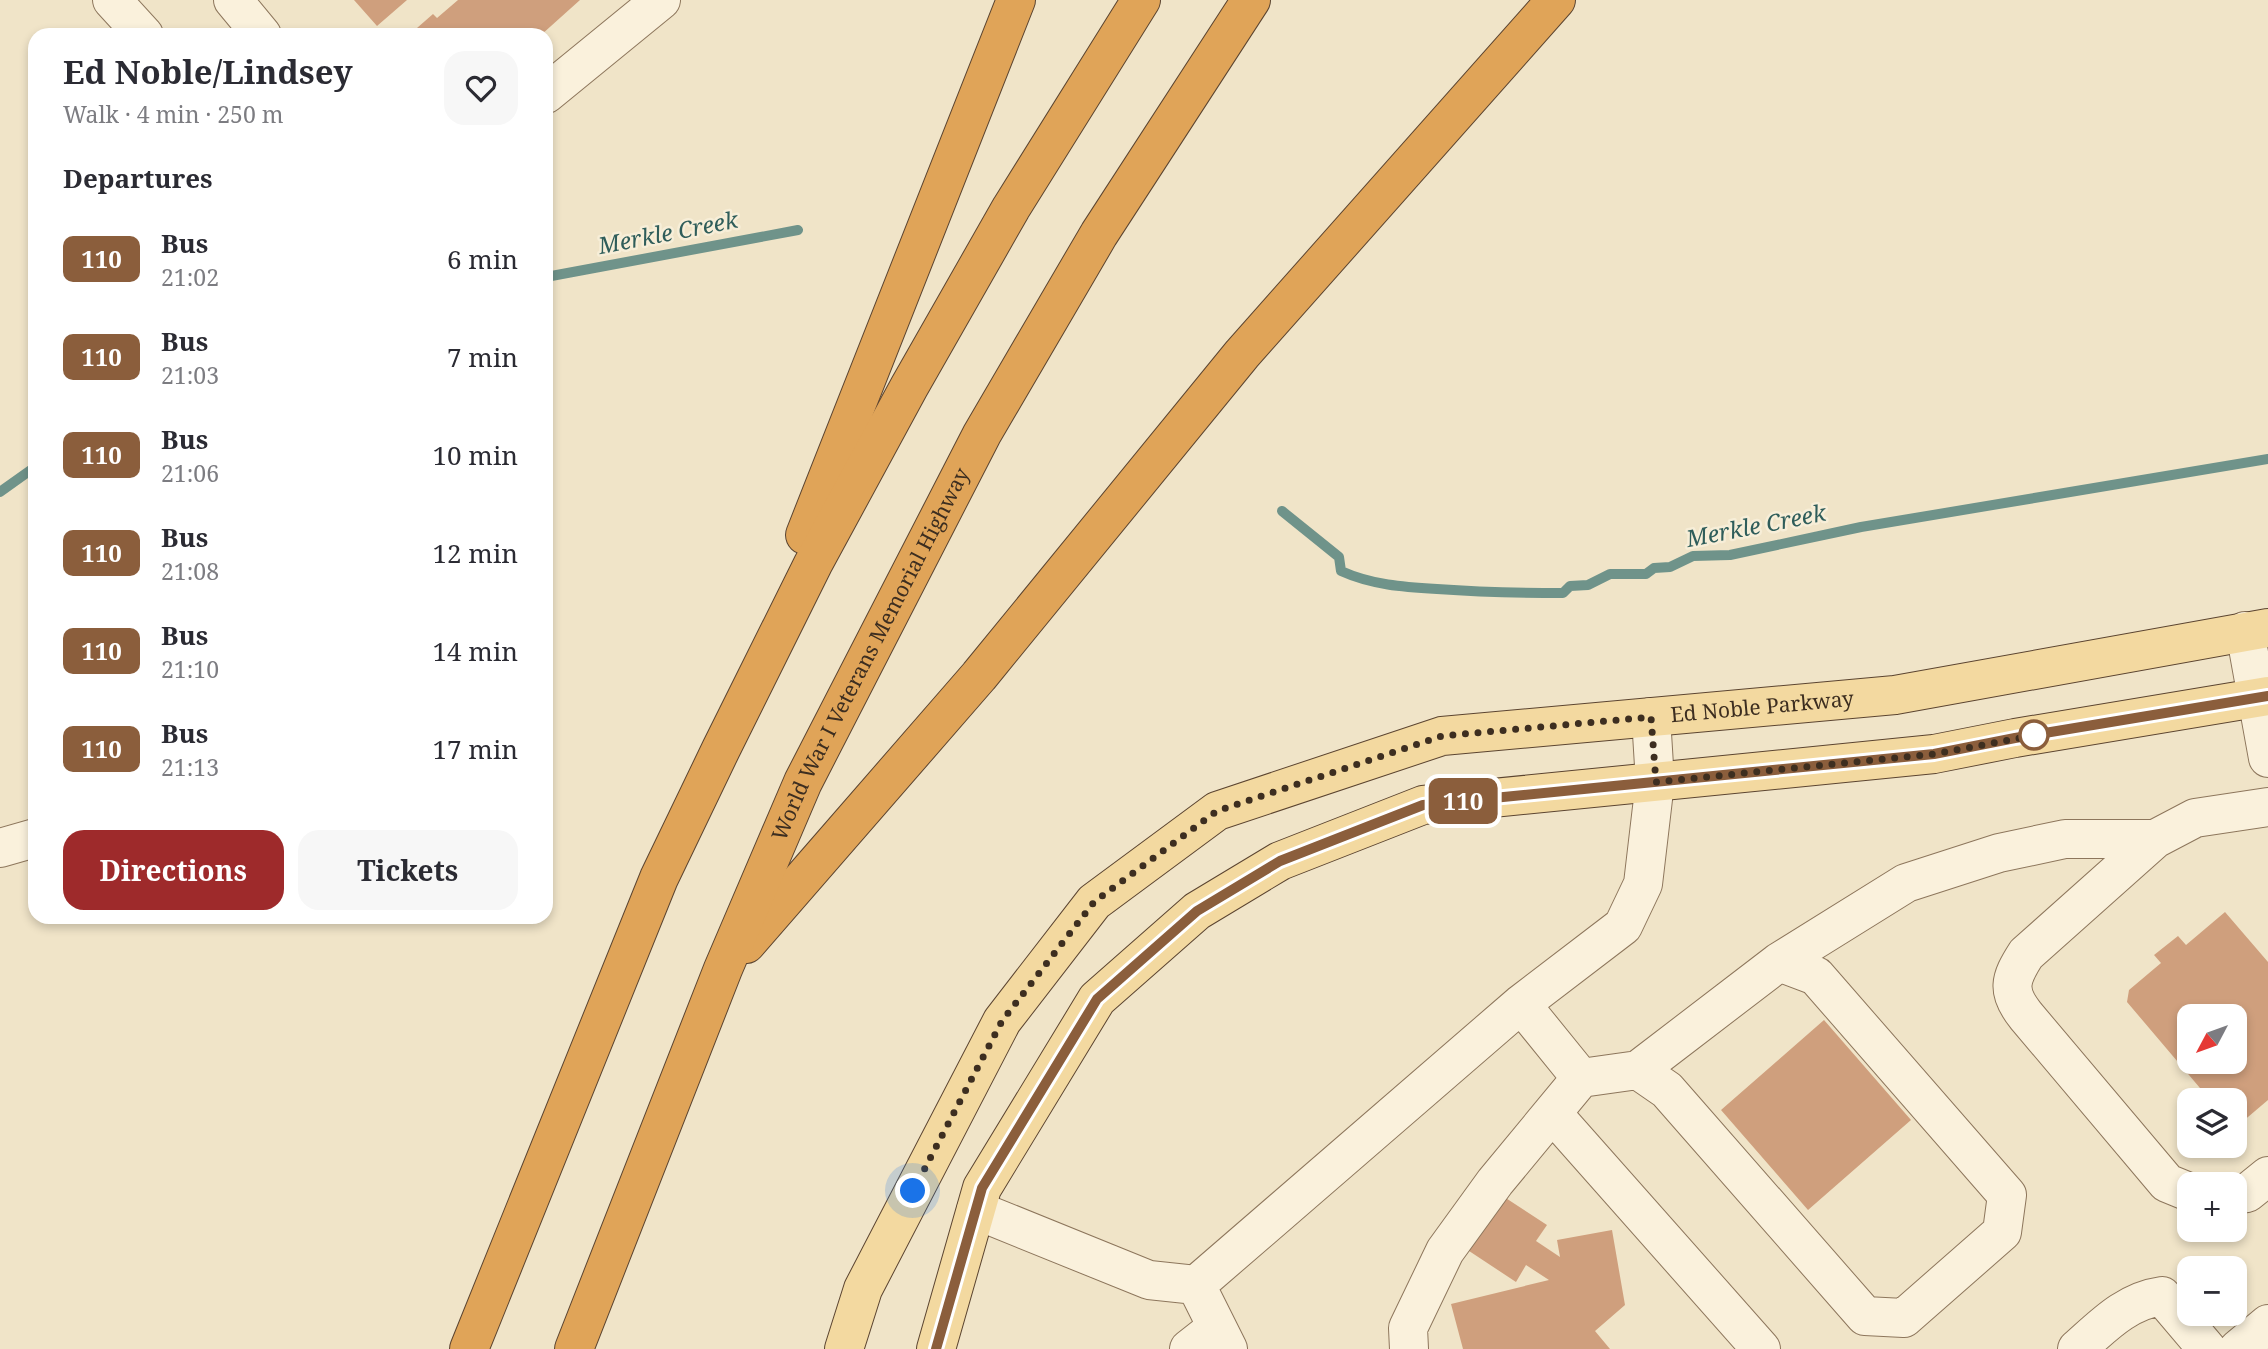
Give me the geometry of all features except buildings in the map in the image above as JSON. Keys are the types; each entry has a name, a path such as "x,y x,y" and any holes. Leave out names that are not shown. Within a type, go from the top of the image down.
{"highway":[{"path":"721,749 1016,0"},
{"path":"469,1349 659,878 813,564 1011,208 1142,0"},
{"name":"World War I Veterans Memorial Highway","path":"574,1349 723,969 803,782 982,434 1099,234 1251,0"},
{"path":"723,969 979,676 1242,355 1556,0"}],"main road":[{"name":"Ed Noble Parkway","path":"844,1349 863,1289 1002,1021 1094,902 1217,811 1442,736 1895,695 2256,630"},
{"path":"936,1349 982,1188 1097,999 1197,911 1280,861 1423,805 1934,754 2263,697"}],"street":[{"path":"113,0 138,28"},
{"path":"233,0 256,28"},
{"path":"553,88 661,0"},
{"path":"2256,630 2268,758"},
{"path":"976,1210 1149,1280 1196,1285 1521,1004 1623,926 1643,884 1656,782 1651,717"},
{"path":"2177,1187 2167,1183 2014,1001 2013,975 2026,954 2155,839 2195,818 2268,807"},
{"path":"1409,1349 1408,1328 1445,1251 1495,1182 1581,1078 1638,1070 1779,962 1906,883 1999,853 2065,839 2155,839"},
{"path":"0,848 28,840"},
{"path":"1638,1070 1667,1090 1865,1316 1902,1333 1905,1318 2002,1231 2007,1195 1816,976 1779,962"},
{"path":"1521,1004 1581,1078"},
{"path":"1552,1113 1761,1349"},
{"path":"2247,1193 2268,1176"},
{"path":"1196,1285 1212,1342"},
{"path":"2077,1349 2121,1311 2146,1298 2161,1296 2207,1349"},
{"path":"2238,1349 2268,1324"}],"waterway":[{"name":"Merkle Creek","path":"553,276 798,230"},
{"name":"Merkle Creek","path":"1282,511 1339,557 1341,571 1364,579 1424,588 1563,593 1570,586 1588,585 1610,574 1646,574 1654,568 1670,567 1693,556 1730,555 1861,527 2268,459"},
{"name":"Merkle Creek","path":"0,492 28,472"}],"bus line":[{"name":"110","path":"936,1349 982,1188 1097,999 1197,911 1280,861 1423,805 1934,754 2268,696"}],"route":[{"path":"913,1191 1002,1021 1094,902 1217,811 1442,736 1494,731 1651,717 1656,782 1934,754 2042,734 2034,735"}]}
